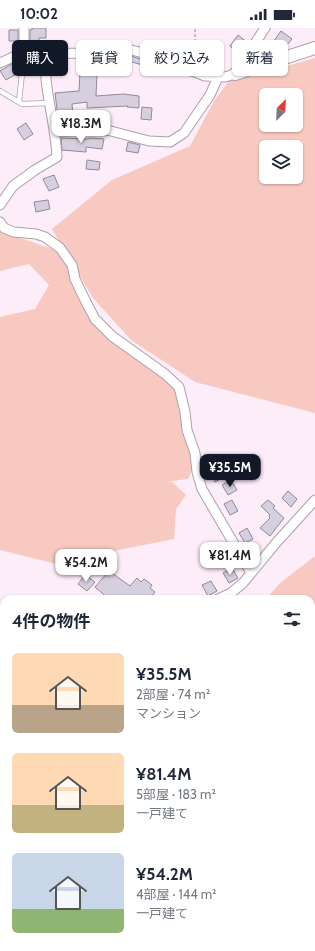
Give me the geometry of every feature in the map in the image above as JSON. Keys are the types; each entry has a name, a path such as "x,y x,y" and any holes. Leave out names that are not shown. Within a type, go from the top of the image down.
{"street":[{"path":"24,28 24,40"},
{"path":"257,40 265,28"},
{"path":"68,53 89,53 128,48 140,52"},
{"path":"288,57 315,48"},
{"path":"0,63 12,58"},
{"path":"205,76 225,77 232,75"},
{"path":"0,205 12,186 57,157 46,84 46,76"},
{"path":"54,131 77,129 107,130 149,142 170,142 184,133 210,95 218,77"},
{"path":"1,227 14,232 36,234 45,237 60,248 72,265 75,279 95,319 112,336 165,374 179,387 185,412 187,430 195,453 197,472 202,489 251,573"},
{"path":"227,595 243,583 276,543 315,500"}],"lane":[{"path":"19,102 22,76"},
{"path":"0,91 22,104 49,103"}],"path":[{"path":"195,28 195,40"}],"shaded area":[{"path":"315,58 315,413 195,382 131,340 93,298 52,229 112,180 190,146 214,101 232,77 288,76 288,66"},
{"path":"0,231 64,253 101,326 179,387 181,422 194,466 188,479 171,481 186,495 176,509 174,539 98,554 73,568 0,550 0,317 35,309 49,285 29,264 0,271"},
{"path":"315,556 315,595 270,595 280,583"}],"building":[{"path":"32,28 46,28 46,38 30,40 30,30 32,30"},
{"path":"9,30 18,30 18,40 9,41"},
{"path":"281,31 292,39 288,44 288,40 274,40"},
{"path":"238,35 244,40 234,40"},
{"path":"132,56 140,59 140,64 132,62"},
{"path":"12,64 13,76 6,80 0,71"},
{"path":"80,76 97,76 96,96 124,94 139,96 139,108 127,107 128,106 87,108 87,102 72,104 73,115 58,117 55,93 79,91"},
{"path":"142,107 152,108 151,120 141,119"},
{"path":"26,123 33,134 24,140 17,129"},
{"path":"61,138 104,139 102,149 86,147 86,152 62,150"},
{"path":"128,142 140,145 138,153 126,151"},
{"path":"87,160 100,162 99,170 86,169"},
{"path":"54,175 59,187 49,191 43,179"},
{"path":"48,200 50,209 36,212 34,202"},
{"path":"218,467 224,477 215,482 209,471"},
{"path":"231,480 237,490 228,495 222,485"},
{"path":"288,491 297,499 291,507 282,498"},
{"path":"232,500 238,511 230,515 224,504"},
{"path":"268,500 275,506 273,508 284,518 270,536 260,528 270,518 270,515 261,506"},
{"path":"247,528 253,539 245,543 239,533"},
{"path":"232,568 238,578 229,583 223,573"},
{"path":"109,571 130,586 137,578 141,582 144,579 152,585 150,588 155,592 152,595 104,595 95,587"},
{"path":"85,575 95,582 87,591 78,584"},
{"path":"211,581 217,591 207,595 202,585"}]}
